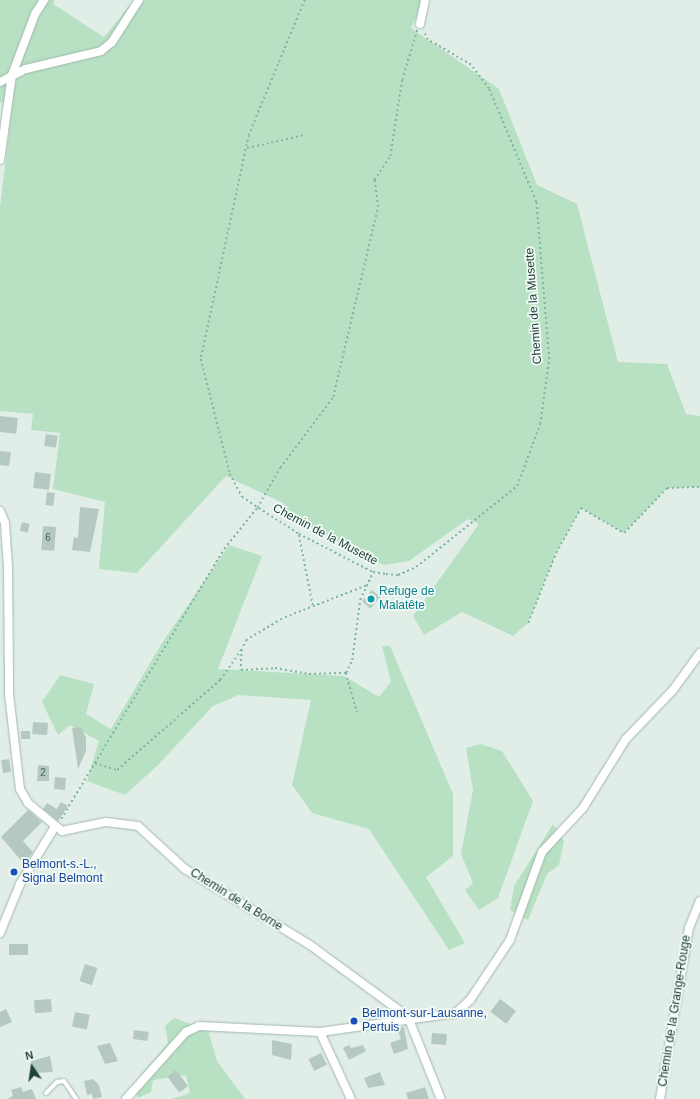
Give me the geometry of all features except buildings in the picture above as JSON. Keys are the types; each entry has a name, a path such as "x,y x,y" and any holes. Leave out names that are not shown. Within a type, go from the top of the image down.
{"street":[{"path":"0,160 12,75 34,14 44,0"},
{"path":"0,82 12,75 101,51 112,42 139,0"},
{"path":"420,24 425,0"},
{"path":"0,511 5,523 8,567 9,694 20,788 28,803 54,828 20,884 0,933"},
{"path":"126,1099 186,1032 199,1026 320,1032 408,1017 448,1016 470,1000 510,940 542,852 583,808 626,739 673,690 700,653"},
{"name":"Chemin de la Borne","path":"54,828 62,831 120,821 138,826 185,869 310,945 408,1017"},
{"name":"Chemin de la Grange-Rouge","path":"660,1099 689,928 700,901"},
{"path":"408,1017 441,1099"},
{"path":"320,1032 351,1099"}],"lane":[{"path":"46,1093 57,1082 64,1081 76,1099"}],"path":[{"name":"Chemin de la Musette","path":"305,0 249,135 201,359 230,474 242,497 299,534 373,572 408,572 517,486 540,424 549,358 536,202 489,89 471,65 428,40 420,24"},
{"path":"54,828 96,763 189,604 224,549 257,508 280,468 333,397 378,207 374,180 390,156 402,80 420,24"},
{"path":"247,148 304,135"},
{"path":"528,623 556,553 581,508 624,533 667,488 700,487"},
{"path":"299,534 313,606"},
{"path":"357,712 346,673 352,660 357,614 366,586 373,572"},
{"path":"96,763 117,770 220,680 247,640 313,606 366,586"},
{"path":"242,648 241,670 275,668 309,674 346,673"}],"green space":[{"path":"0,0 55,0 53,4 104,37 134,0 424,0 411,28 499,89 537,185 577,204 618,362 667,364 686,414 700,416 700,487 667,488 624,533 581,508 556,553 528,623 513,636 462,612 424,635 413,616 479,524 468,519 409,561 384,565 289,516 283,503 226,476 137,573 99,569 105,502 53,489 60,433 31,430 33,414 0,411 0,207 13,99 0,103"},
{"path":"229,545 262,556 218,669 344,676 379,697 391,682 382,646 390,646 453,794 453,856 426,877 465,943 449,950 369,829 312,813 292,785 311,700 239,695 213,706 158,765 125,795 87,781 99,741 70,725 58,735 42,702 60,675 94,684 86,714 111,729 162,643"},
{"path":"481,744 502,751 533,801 498,898 479,910 465,890 473,883 461,854 473,790 466,748"},
{"path":"553,824 564,841 559,865 547,874 528,920 510,910 514,886"},
{"path":"174,1018 208,1030 217,1061 245,1099 171,1099 190,1093 186,1075 153,1080 151,1092 138,1098 134,1084 168,1043 165,1026"}],"place":[{"name":"Refuge de Malatête","path":"371,599"},
{"name":"Belmont-s.-L., Signal Belmont","path":"14,872"},
{"name":"Belmont-sur-Lausanne, Pertuis","path":"354,1021"}]}
